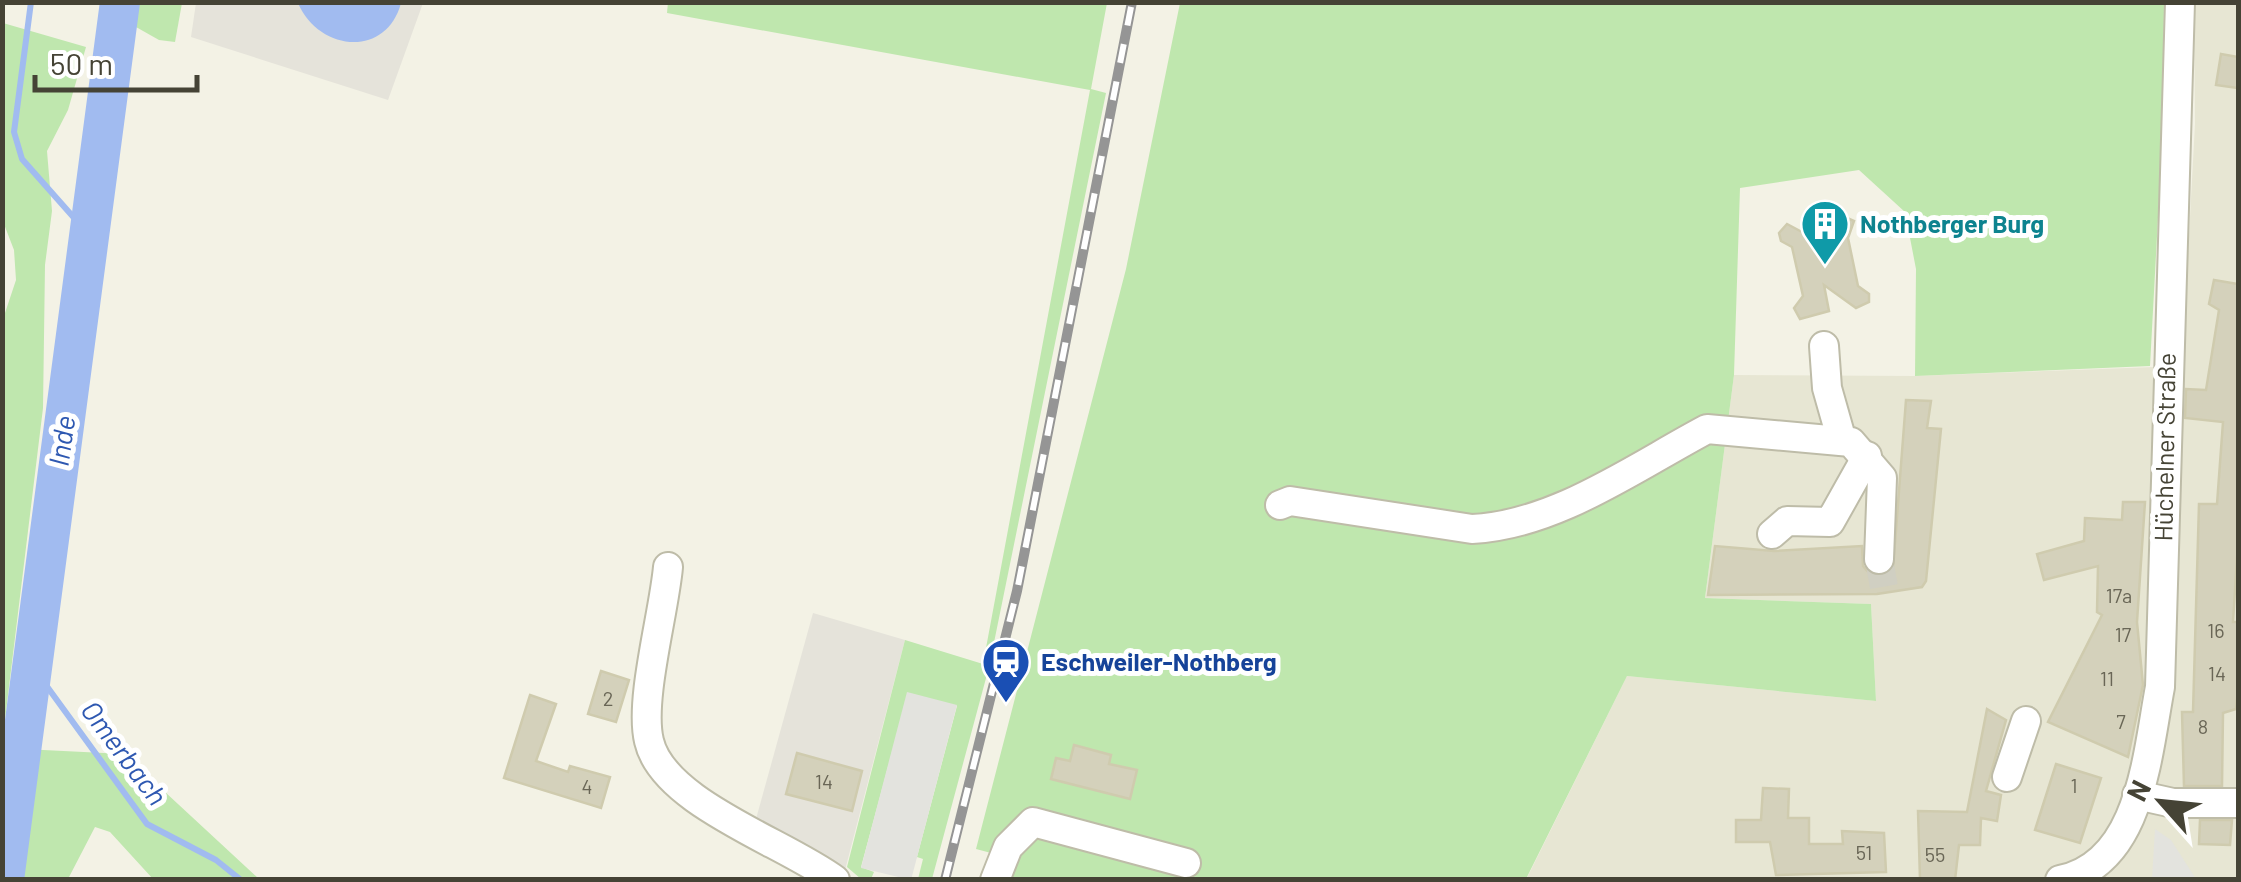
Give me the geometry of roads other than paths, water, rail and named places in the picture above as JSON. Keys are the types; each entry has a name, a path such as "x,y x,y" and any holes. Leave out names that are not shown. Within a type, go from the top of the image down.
{"street":[{"name":"Hüchelner Straße","path":"2092,877 2116,844 2137,795 2160,688 2180,2"},
{"path":"1824,346 1827,388 1842,441"},
{"path":"1280,505 1290,501 1472,529 1492,528 1546,514 1707,430 1842,441 1851,442 1867,456 1882,478 1878,559"},
{"path":"1772,534 1787,521 1830,522 1867,456"},
{"path":"668,566 663,620 650,674 648,740 663,771 692,796 835,880"},
{"path":"2006,777 2026,721"},
{"path":"2137,795 2173,803 2238,803"},
{"path":"995,880 1008,847 1033,822 1186,863"},
{"path":"2060,880 2092,877"}],"water":[{"path":"298,3 401,3 393,21 381,33 351,42 320,31"}],"waterway":[{"path":"31,2 14,132 22,159 91,237"},
{"name":"Inde","path":"4,880 120,2"},
{"name":"Omerbach","path":"35,670 147,824 216,860 241,880"}],"tunnel":[{"path":"1879,559 1885,593"}],"railway":[{"path":"945,880 1017,591 1132,2"}],"place":[{"name":"Nothberger Burg","path":"1825,266"},
{"name":"Eschweiler-Nothberg","path":"1006,704"}]}
